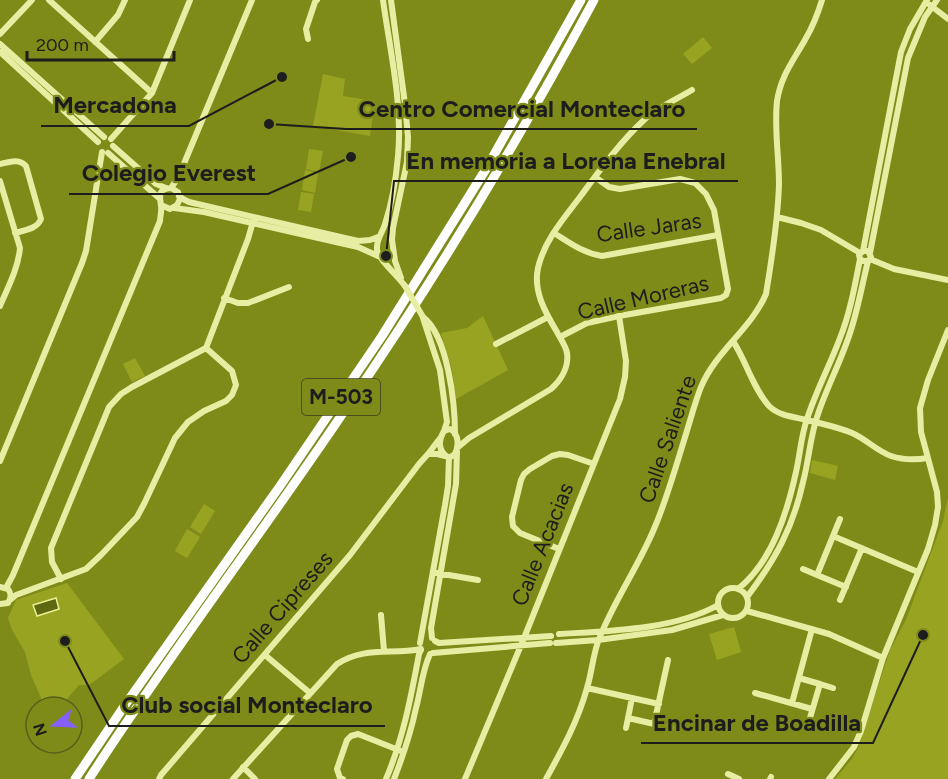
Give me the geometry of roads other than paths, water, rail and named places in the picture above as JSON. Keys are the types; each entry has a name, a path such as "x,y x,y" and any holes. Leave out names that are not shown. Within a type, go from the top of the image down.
{"highway":[{"name":"M-503","path":"75,779 382,336 481,178 581,0"},
{"name":"M-503","path":"89,779 391,342 506,156 594,0"}],"street":[{"path":"0,34 32,0"},
{"path":"49,0 152,93"},
{"path":"95,42 118,15 125,0"},
{"path":"190,0 152,93 104,140 99,150 105,152 164,207 253,220 358,241 388,234 392,240"},
{"path":"159,223 160,193 169,188 178,178 252,0"},
{"path":"308,39 306,29 317,0"},
{"path":"378,256 376,247 384,226 395,180 400,136 383,0"},
{"path":"391,0 408,137 406,162 392,240 394,258 403,284"},
{"name":"Calle Saliente","path":"546,779 579,714 598,640 653,531 707,374 761,304 765,294 777,217 779,183 777,100 786,70 806,38 822,0"},
{"path":"738,589 752,577 782,522 790,498 807,420 841,336 865,256 908,58 925,17 937,0"},
{"path":"747,597 776,555 792,519 803,483 815,422 850,334 857,310 902,52 910,29 925,1 948,19"},
{"path":"0,44 104,140"},
{"path":"0,52 156,184 169,188 189,202 358,247 378,256 403,284 423,317 440,370 447,422 442,434 441,447 447,457 447,495 430,628 436,647 425,665 416,709 400,751 386,779"},
{"path":"428,454 453,456 469,438 551,389 560,380 566,368 567,352 540,301 537,284 538,269 544,252 554,233 617,148 647,118 692,90"},
{"path":"105,152 112,150 113,146"},
{"path":"0,461 82,263 105,152"},
{"path":"0,164 15,161 22,162 26,166 41,219 36,226 15,233"},
{"name":"Calle Moreras","path":"560,337 587,323 721,298 726,295 728,289 714,210 706,194 695,183 680,179 620,189 609,187 595,177"},
{"path":"0,604 5,604 13,575 159,223 179,203 178,178"},
{"path":"0,181 20,248 19,260 0,306"},
{"path":"777,217 821,230 865,256 894,269 948,280"},
{"path":"61,579 52,562 51,549 109,407 121,394 132,387 206,348 248,239 253,220"},
{"name":"Calle Jaras","path":"554,233 590,254 602,256 718,235"},
{"path":"386,263 394,258"},
{"path":"224,298 238,303 248,303 289,287"},
{"name":"Calle Acacias","path":"465,779 620,399 626,377 624,342 619,316"},
{"path":"394,779 456,484 458,442 455,434 451,390 443,350 436,334 423,317"},
{"path":"496,344 548,317"},
{"path":"830,779 858,739 883,658 935,525 938,507 937,492 921,432 920,408 928,380 948,330"},
{"path":"733,341 756,386 770,406 785,416 852,433 900,459 928,458"},
{"path":"8,593 61,579 86,569 137,517 175,438 188,422 204,411 226,401 232,395 236,385 232,371 206,348"},
{"path":"442,434 450,429 455,434 469,438"},
{"name":"Calle Cipreses","path":"159,779 350,555 442,434"},
{"path":"559,549 520,533 513,526 512,517 520,480 531,469 552,456 560,454 594,464"},
{"path":"817,575 840,519"},
{"path":"833,536 918,572"},
{"path":"840,600 862,548"},
{"path":"803,569 846,587"},
{"path":"437,573 478,580"},
{"path":"732,588 738,589 747,597 747,611 736,619 723,615 718,605 721,594 732,588"},
{"path":"559,634 674,622 703,614 718,605"},
{"path":"747,611 812,628 883,658"},
{"path":"381,615 384,651"},
{"path":"421,647 425,638 434,639 439,643 524,638 552,641 598,640 672,630 723,615"},
{"path":"792,703 812,628"},
{"path":"421,647 423,652 431,653 520,646 552,641"},
{"path":"233,779 331,670 346,658 362,653 421,647"},
{"path":"266,655 310,693"},
{"path":"654,724 668,660"},
{"path":"799,678 833,688"},
{"path":"807,728 819,684"},
{"path":"587,688 658,704"},
{"path":"755,693 812,709"},
{"path":"626,728 632,698"},
{"path":"628,718 672,728"},
{"path":"343,779 340,778 337,769 347,740 351,736 358,734 400,751"},
{"path":"243,767 255,779"},
{"path":"728,774 739,779"}],"place":[{"name":"Mercadona","path":"282,77"},
{"name":"Centro Comercial Monteclaro","path":"269,124"},
{"name":"Colegio Everest","path":"351,157"},
{"name":"En memoria a Lorena Enebral","path":"386,256"},
{"name":"Encinar de Boadilla","path":"923,635"},
{"name":"Club social Monteclaro","path":"65,641"}]}
